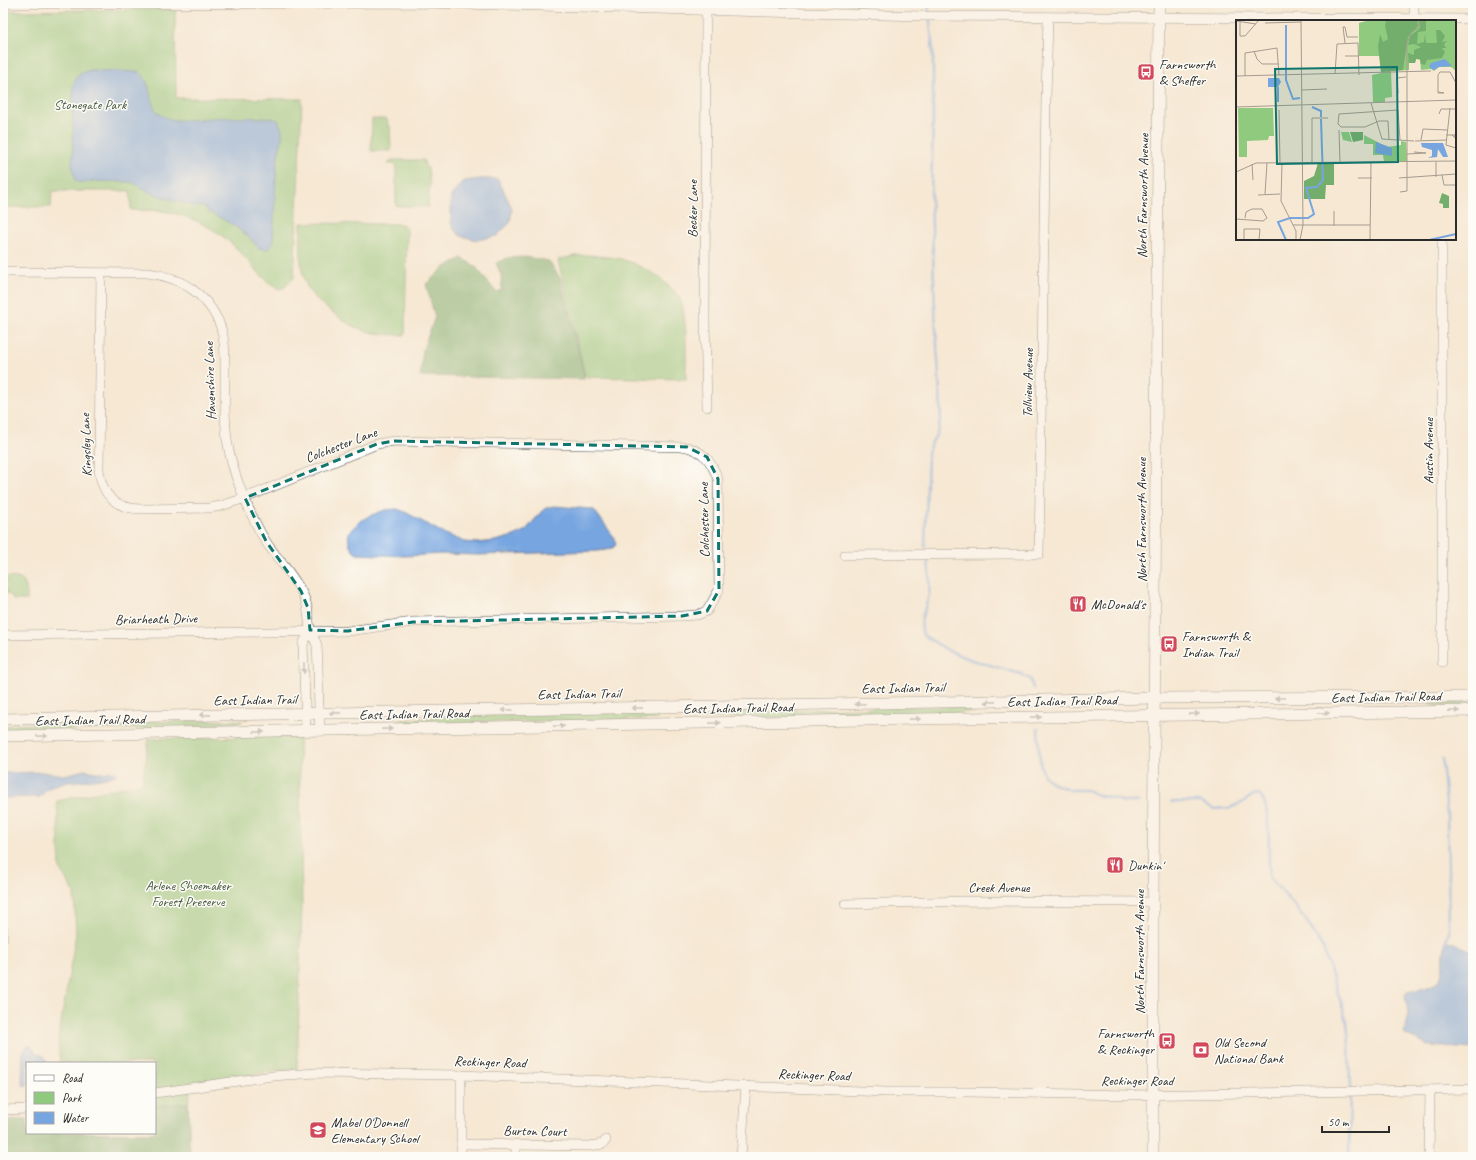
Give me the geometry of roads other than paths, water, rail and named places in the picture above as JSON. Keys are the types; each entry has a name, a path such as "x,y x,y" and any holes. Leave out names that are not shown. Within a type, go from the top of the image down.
{"main road":[{"name":"North Farnsworth Avenue","path":"1153,1157 1153,902 1159,3"},
{"name":"East Indian Trail Road","path":"1155,698 1473,697"},
{"name":"East Indian Trail","path":"3,719 1155,698"},
{"path":"676,707 676,724"},
{"name":"East Indian Trail Road","path":"3,736 1155,715 1473,711"}],"street":[{"path":"3,4 422,3 922,16 1414,18 1435,20 1473,19"},
{"path":"1414,3 1414,18"},
{"name":"Becker Lane","path":"706,10 705,321 707,407"},
{"name":"Tollview Avenue","path":"845,555 1039,554 1048,17"},
{"name":"Austin Avenue","path":"1442,240 1442,662"},
{"name":"Havenshire Lane","path":"3,272 148,273 163,275 178,281 195,291 211,310 218,321 223,336 225,422 233,466 245,498 266,541 301,591 308,608 310,630 316,644 320,731"},
{"name":"Kingsley Lane","path":"101,273 99,470 100,479 110,498 118,505 123,507 140,510 209,508 221,506 245,498"},
{"name":"Colchester Lane","path":"245,498 377,444 394,442 687,447 698,450 707,457 713,465 718,479 719,590 708,611 697,615 682,616 413,622 348,631 310,630"},
{"name":"Havenshire Lane","path":"306,731 303,644 310,630"},
{"name":"Briarheath Drive","path":"3,634 310,630"},
{"name":"Creek Avenue","path":"845,904 970,901 1153,902"},
{"path":"3,930 3,938"},
{"name":"Reckinger Road","path":"156,1093 294,1073 461,1075 886,1092 1154,1095 1473,1090"},
{"path":"461,1075 461,1157"},
{"path":"741,1157 746,1086"},
{"path":"1429,1157 1430,1090"},
{"path":"3,1110 26,1109"},
{"name":"Burton Court","path":"461,1144 589,1146 603,1144 606,1140"},
{"path":"516,1144 516,1157"}],"water":[{"path":"90,70 139,72 146,81 152,103 158,113 171,119 271,118 278,120 282,130 282,140 278,155 273,242 271,247 266,249 259,248 242,232 208,212 206,208 202,206 196,207 169,199 149,192 130,182 94,181 82,183 75,181 72,165 73,86 79,75"},
{"path":"498,179 512,208 510,223 497,236 477,240 461,236 455,231 451,223 451,196 464,181"},
{"path":"554,506 594,510 614,537 616,545 610,549 598,551 405,556 357,554 351,547 348,535 359,522 369,516 385,510 397,509 443,533 465,542 476,543 495,541 514,536 526,530 542,511 546,508"},
{"path":"85,770 102,773 112,771 117,774 101,779 74,781 57,785 48,789 40,797 3,798 3,773 43,772 64,775"},
{"path":"1448,941 1473,952 1473,1049 1429,1046 1405,1035 1404,1032 1408,1013 1405,995 1407,992 1425,988 1439,982 1442,973 1445,943"},
{"path":"31,1046 36,1053 44,1056 47,1062 26,1062 26,1086 24,1086 22,1082 24,1048"}],"waterway":[{"path":"925,547 928,453 940,424 941,412 935,311 931,198 933,51 928,3"},
{"path":"928,562 930,590 921,623 923,635 949,651 972,660 1021,674 1030,679 1033,688"},
{"path":"1038,729 1041,767 1045,777 1054,784 1071,790 1087,790 1099,796 1109,797 1125,802 1138,802"},
{"path":"1442,759 1447,816 1449,923 1449,932 1445,943"},
{"path":"1171,802 1200,802 1214,809 1229,808 1242,803 1253,795 1259,794 1263,800 1268,820 1270,878 1308,923 1323,948 1347,1021 1350,1089"},
{"path":"1349,1157 1350,1094"}],"place":[{"name":"Farnsworth & Sheffer","path":"1146,72"},
{"name":"McDonald's","path":"1078,604"},
{"name":"Farnsworth & Indian Trail","path":"1169,644"},
{"name":"Dunkin'","path":"1115,865"},
{"name":"Farnsworth & Reckinger","path":"1167,1041"},
{"name":"Old Second National Bank","path":"1201,1050"},
{"name":"Mabel O'Donnell Elementary School","path":"318,1130"}],"park label":[{"name":"Stonegate Park","path":"90,104"},
{"name":"Arlene Shoemaker Forest Preserve","path":"188,894"}]}
